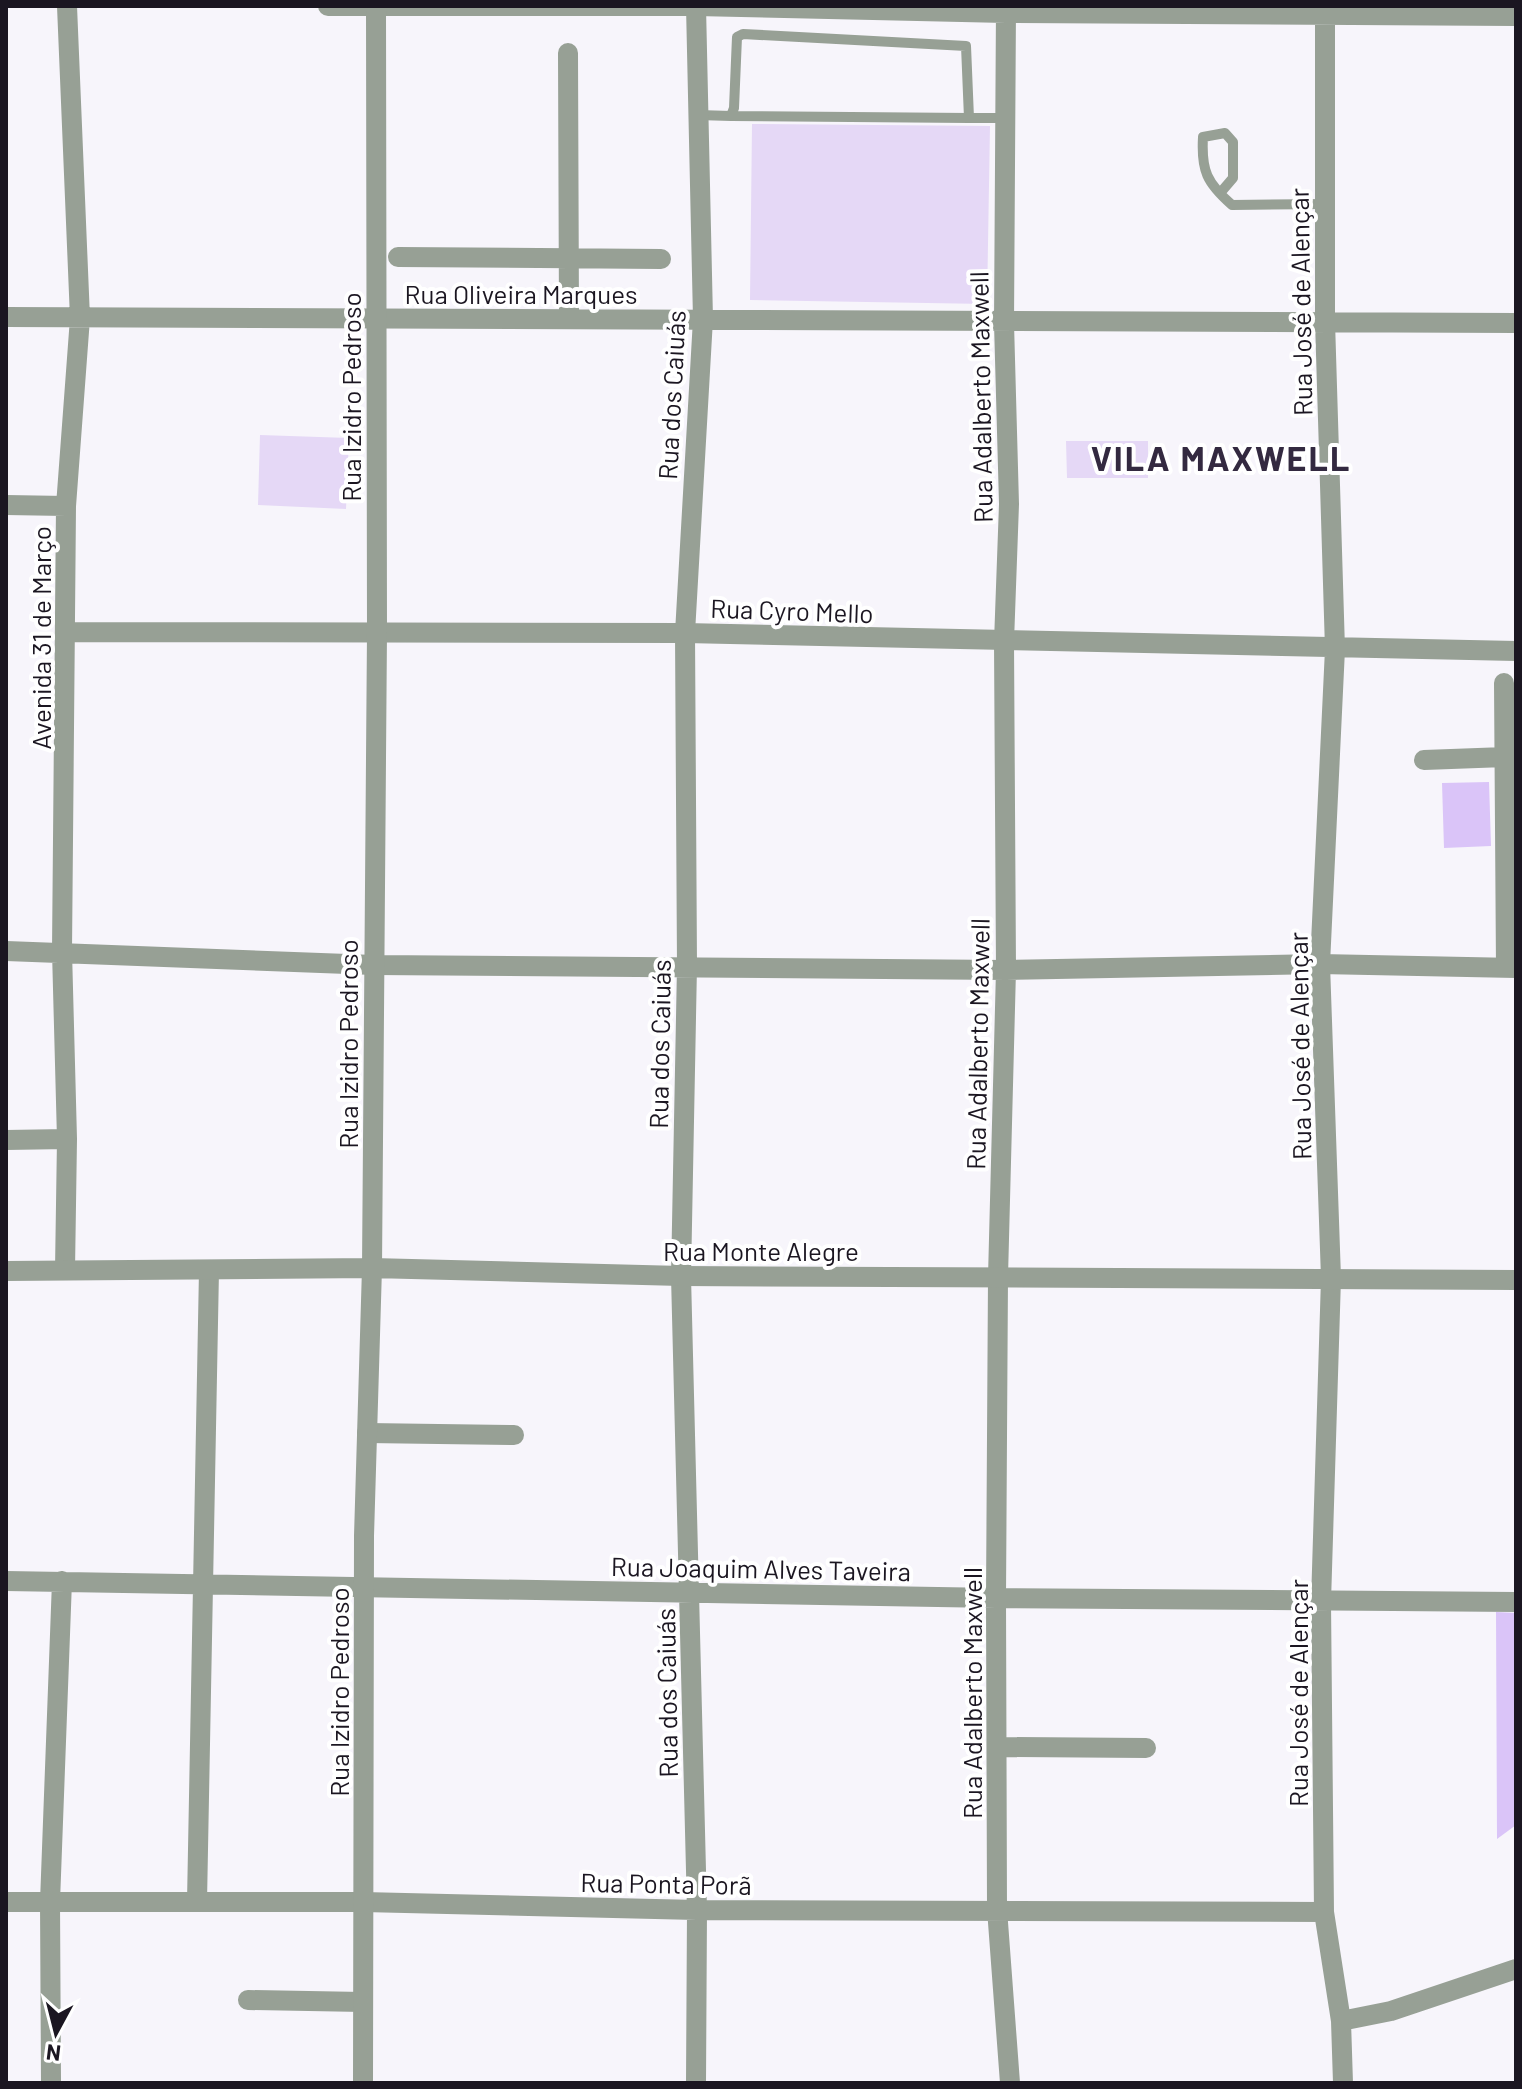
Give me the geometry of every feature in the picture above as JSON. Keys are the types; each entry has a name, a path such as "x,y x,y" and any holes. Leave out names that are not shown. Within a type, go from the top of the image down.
{"street":[{"name":"Avenida 31 de Março","path":"65,1270 67,1139 62,951 66,506 80,318 67,6"},
{"path":"328,6 1325,9 1516,16"},
{"name":"Rua dos Caiuás","path":"696,6 703,319 685,633 687,966 681,1276 697,1910 696,2083"},
{"name":"Rua Izidro Pedroso","path":"363,2083 364,1589 372,1268 377,632 376,7"},
{"name":"Rua Adalberto Maxwell","path":"1006,9 1004,323 1009,504 1004,642 1006,970 998,1277 996,1598 997,1909 1010,2083"},
{"name":"Rua José de Alençar","path":"1325,9 1325,321 1335,649 1320,964 1331,1278 1321,1602 1324,1912 1341,2021 1343,2083"},
{"path":"568,53 569,319"},
{"path":"398,257 661,259"},
{"name":"Rua Oliveira Marques","path":"6,317 1516,323"},
{"path":"6,505 66,506"},
{"name":"Rua Cyro Mello","path":"67,632 685,633 1516,651"},
{"path":"6,951 374,965 1006,970 1320,964 1511,968 1504,683"},
{"path":"1424,760 1505,757"},
{"path":"6,1140 67,1139"},
{"name":"Rua Monte Alegre","path":"6,1271 372,1268 681,1276 1516,1280"},
{"path":"197,1902 209,1270"},
{"path":"367,1433 514,1435"},
{"name":"Rua Joaquim Alves Taveira","path":"6,1581 996,1598 1516,1602"},
{"path":"51,2083 50,1902 62,1581"},
{"path":"998,1747 1146,1748"},
{"name":"Rua Ponta Porã","path":"6,1902 363,1902 697,1910 1324,1912"},
{"path":"1341,2021 1430,1999 1516,1969"},
{"path":"248,2000 363,2002"}],"lane":[{"path":"731,116 734,108 734,48 737,37 743,34 966,46 969,118"},
{"path":"698,115 1006,118"},
{"path":"1221,192 1233,178 1233,142 1225,133 1209,133 1203,137 1201,158 1208,183 1232,205 1325,204"}],"shaded area":[{"path":"1489,782 1491,846 1444,848 1442,783"},
{"path":"1496,1612 1516,1613 1516,1825 1497,1839"}],"building":[{"path":"752,124 990,126 987,304 750,300"},
{"path":"260,435 349,438 346,509 258,505"},
{"path":"1066,441 1148,441 1148,478 1067,478"}],"district":[{"name":"VILA MAXWELL","path":"1221,457"}]}
